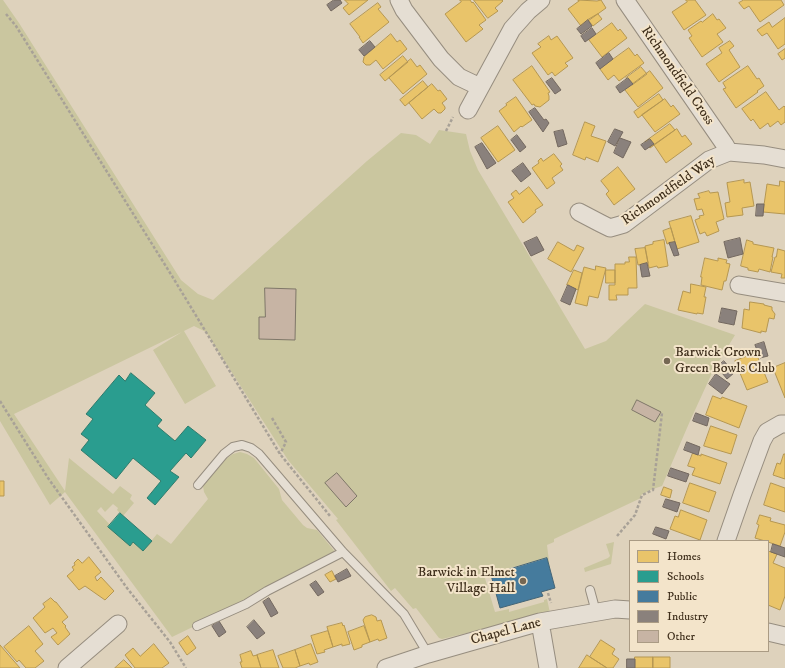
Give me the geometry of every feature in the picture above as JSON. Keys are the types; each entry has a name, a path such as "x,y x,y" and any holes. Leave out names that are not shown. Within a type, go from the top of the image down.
{"street":[{"path":"399,0 404,10 441,59 459,76 480,87"},
{"path":"468,110 512,29 528,11 541,0"},
{"name":"Richmondfield Cross","path":"625,0 725,144 728,152"},
{"name":"Richmondfield Way","path":"578,209 600,224 610,228 624,224 709,160 728,152 785,158"},
{"path":"739,285 785,293"},
{"path":"726,540 762,441 767,432 774,427 785,424"},
{"name":"Chapel Lane","path":"386,668 428,654 540,622 615,609 629,610"},
{"path":"540,622 548,668"},
{"path":"67,668 118,624"},
{"path":"769,632 785,636"}],"lane":[{"path":"198,485 224,454 233,447 242,445 251,448 259,454 343,552 404,614 428,654"},
{"path":"197,626 246,604 267,591 343,552"},
{"path":"590,590 596,612"}],"path":[{"path":"6,14 16,26 280,454 332,518"},
{"path":"0,401 48,478 127,588 170,642 186,668"},
{"path":"617,536 635,515 642,495 653,490 662,413"},
{"path":"272,418 286,442 280,454"}],"shaded area":[{"path":"0,0 3,0 19,23 181,280 198,294 213,300 367,161 401,133 416,135 430,144 439,130 466,134 470,151 478,170 585,349 606,341 645,304 735,335 712,373 662,486 650,490 641,495 641,498 554,539 554,542 547,545 550,570 547,558 484,575 495,612 509,609 509,612 544,602 544,600 547,599 550,613 442,639 439,638 416,608 413,609 395,588 391,591 336,520 338,519 288,460 206,332 194,326 184,331 216,386 185,404 153,350 182,332 14,414 65,491 69,458 113,494 120,486 132,495 130,499 134,503 123,516 117,510 118,508 113,504 105,512 101,507 97,511 130,546 133,542 143,551 157,534 171,544 208,499 204,492 203,486 205,481 227,458 240,452 254,458 279,489 282,500 303,525 307,528 317,530 336,553 267,591 172,637 65,492 50,505 0,421"},
{"path":"614,542 611,564 585,572 584,568 610,556 606,544"}],"building: Homes":[{"path":"345,0 368,0 349,15 343,8 348,4"},
{"path":"460,0 470,0 472,3 473,2 486,20 479,25 483,29 466,42 445,14 461,2"},
{"path":"474,0 503,1 495,8 498,11 488,18"},
{"path":"578,0 601,0 606,8 581,26 568,9 579,1"},
{"path":"686,0 695,0 706,15 684,30 672,12 687,2"},
{"path":"744,0 781,0 784,5 760,22 749,6 744,9 739,3"},
{"path":"378,3 381,7 378,9 389,22 363,43 350,24"},
{"path":"598,14 602,19 593,26 588,20"},
{"path":"713,14 726,28 717,34 723,42 702,57 689,38 692,36 688,30"},
{"path":"785,18 785,44 778,49 767,33 762,36 757,30 769,22 772,27"},
{"path":"612,23 618,31 620,29 627,38 602,57 589,40"},
{"path":"391,34 397,42 400,40 407,49 383,69 376,60 370,65 366,65 363,62 364,57"},
{"path":"549,36 551,40 557,36 573,58 565,63 568,66 555,76 552,72 548,75 532,53 541,47 538,44"},
{"path":"730,41 734,46 729,50 740,67 719,82 706,64 722,53 719,48"},
{"path":"629,48 635,56 637,54 644,63 619,81 614,75 608,80 600,69"},
{"path":"785,49 785,58 782,60 778,54"},
{"path":"403,56 408,62 385,81 380,75"},
{"path":"411,59 417,67 420,65 427,74 403,94 389,78"},
{"path":"532,66 550,92 548,93 549,100 540,107 535,106 534,104 532,105 513,80"},
{"path":"748,66 764,86 736,108 723,89 726,88 723,83"},
{"path":"641,67 647,74 632,85 626,78"},
{"path":"650,71 663,88 638,107 625,90"},
{"path":"423,81 428,87 405,106 400,100"},
{"path":"432,84 438,91 440,90 447,99 442,103 445,109 441,113 438,113 434,109 422,119 409,103"},
{"path":"766,92 779,110 784,106 785,107 785,122 781,125 778,121 770,127 768,123 760,129 753,119 751,121 742,109"},
{"path":"659,94 663,100 638,118 634,112"},
{"path":"516,97 532,120 514,132 499,111"},
{"path":"665,99 671,107 673,105 680,114 655,132 642,115"},
{"path":"585,122 595,126 591,136 606,141 598,162 586,157 585,160 573,155"},
{"path":"670,124 675,130 650,148 645,142"},
{"path":"498,126 515,150 498,162 481,138"},
{"path":"677,129 682,137 685,135 692,144 666,163 654,145"},
{"path":"554,154 562,164 560,166 563,170 552,178 555,183 547,189 532,168 539,163 538,161 541,158 543,161"},
{"path":"618,167 635,189 614,205 606,194 609,191 601,181"},
{"path":"744,180 744,183 750,182 754,206 742,208 743,215 727,217 725,203 730,202 727,183"},
{"path":"780,181 785,182 785,214 763,212 767,184 779,186"},
{"path":"529,187 543,205 535,210 536,212 523,223 508,202 514,198 511,194 516,190 519,194"},
{"path":"709,191 710,193 718,192 724,219 716,222 719,231 707,236 705,232 700,234 695,220 700,218 699,216 704,215 702,209 697,210 694,199 700,198 698,194"},
{"path":"691,216 699,242 677,249 669,222"},
{"path":"671,228 675,242 667,244 663,231"},
{"path":"664,240 668,266 649,268 645,246 653,244 653,242"},
{"path":"747,240 753,242 753,244 774,248 770,272 759,269 758,272 748,270 748,268 741,266"},
{"path":"558,242 574,251 577,245 584,248 571,272 548,259"},
{"path":"645,248 648,263 638,265 635,249"},
{"path":"778,249 785,251 785,278 781,278 782,274 771,272"},
{"path":"629,257 636,257 637,288 628,288 628,295 616,295 617,300 609,300 609,285 615,285 615,264 625,264 625,262 629,262"},
{"path":"705,258 718,261 718,258 727,260 726,263 730,264 722,290 701,285"},
{"path":"596,266 606,268 598,298 589,296 587,306 575,303 584,267 595,270"},
{"path":"574,270 582,273 578,290 567,285"},
{"path":"606,270 615,270 615,283 606,283"},
{"path":"691,284 706,287 703,314 678,310 683,291 690,293"},
{"path":"750,302 772,307 775,314 774,319 769,318 766,332 761,331 761,333 742,328 744,309 749,310"},
{"path":"756,353 768,382 747,390 735,361"},
{"path":"785,363 785,398 773,368"},
{"path":"713,396 721,399 722,397 747,406 739,428 706,415"},
{"path":"711,426 737,435 731,454 704,446"},
{"path":"693,453 701,456 701,454 727,463 720,484 692,475 695,468 688,466"},
{"path":"784,454 785,479 773,475 777,463 780,464"},
{"path":"0,481 4,481 4,496 0,496"},
{"path":"690,483 716,492 709,512 683,503"},
{"path":"771,483 785,488 785,512 764,505"},
{"path":"664,487 672,490 670,498 661,495"},
{"path":"681,510 707,520 700,540 670,529 675,516 678,517"},
{"path":"760,515 771,518 770,521 785,525 785,532 780,546 769,542 769,540 755,538 759,525 757,524"},
{"path":"769,551 777,554 773,563 785,568 785,596 780,610 769,605"},
{"path":"89,557 101,572 95,577 97,581 101,577 114,591 105,600 85,586 79,590 67,576 74,570 72,567 78,559 82,563"},
{"path":"332,571 336,579 330,582 325,575"},
{"path":"51,598 68,617 62,622 70,634 58,645 51,637 57,633 53,628 45,633 33,618 45,607 43,604"},
{"path":"372,615 376,617 377,621 381,620 387,638 370,642 363,620 365,617"},
{"path":"342,623 350,644 342,646 342,644 333,647 327,627"},
{"path":"29,626 43,644 35,651 44,661 35,668 26,668 19,660 17,662 4,647"},
{"path":"364,626 370,642 354,650 348,632"},
{"path":"328,631 333,647 324,650 325,652 317,654 311,636"},
{"path":"188,636 196,648 187,655 179,643"},
{"path":"601,640 615,649 612,654 619,659 613,668 607,668 590,657"},
{"path":"154,644 169,663 162,668 135,668 125,655 133,648 140,656"},
{"path":"311,644 318,662 300,666 295,650"},
{"path":"0,645 20,668 0,668"},
{"path":"273,650 279,668 261,668 257,655"},
{"path":"295,650 300,666 295,668 283,668 278,656"},
{"path":"251,651 253,656 257,655 261,668 242,668 240,655"},
{"path":"587,655 590,657 607,668 579,668"},
{"path":"635,657 653,657 653,668 635,668"},
{"path":"653,657 670,657 670,668 653,668"},
{"path":"124,660 132,668 115,668"}],"building: Schools":[{"path":"131,373 155,393 145,405 162,420 157,426 175,441 188,426 206,440 191,458 186,453 170,471 179,477 155,505 147,498 161,481 133,458 116,479 81,450 89,440 81,434 93,419 86,414 119,375 125,381"},
{"path":"120,513 152,541 143,551 133,542 130,546 108,527"}],"building: Public":[{"name":"Barwick in Elmet Village Hall","path":"547,558 555,588 541,592 543,596 500,608 491,575"}],"building: Industry":[{"path":"334,0 340,0 342,3 331,11 327,5"},
{"path":"588,20 592,26 581,34 577,29"},
{"path":"592,28 596,34 585,42 581,36"},
{"path":"370,41 375,47 364,56 359,50"},
{"path":"609,53 613,59 600,69 596,63"},
{"path":"552,78 561,90 555,94 546,82"},
{"path":"628,78 633,84 620,93 616,87"},
{"path":"535,108 544,120 546,119 549,123 543,132 529,112"},
{"path":"615,129 623,132 615,146 608,142"},
{"path":"563,130 567,144 558,147 554,132"},
{"path":"517,135 526,147 520,152 511,140"},
{"path":"620,138 631,142 623,158 614,153"},
{"path":"650,139 654,144 645,150 641,145"},
{"path":"482,143 496,163 487,169 475,147"},
{"path":"523,163 531,174 521,182 512,171"},
{"path":"757,204 764,204 763,216 756,216"},
{"path":"537,237 544,250 531,256 524,243"},
{"path":"740,238 743,254 728,258 724,242"},
{"path":"675,242 679,255 674,256 669,243"},
{"path":"647,263 650,276 642,277 640,265"},
{"path":"568,285 576,289 570,305 561,301"},
{"path":"722,308 737,311 734,325 719,322"},
{"path":"764,342 768,356 760,358 755,345"},
{"path":"724,361 734,373 727,379 717,367"},
{"path":"716,374 730,384 722,394 709,384"},
{"path":"696,413 709,418 707,426 693,421"},
{"path":"687,442 700,447 698,455 684,450"},
{"path":"671,468 689,474 686,482 668,476"},
{"path":"666,499 680,503 677,512 663,507"},
{"path":"656,527 669,531 666,539 653,534"},
{"path":"773,544 785,548 785,557 771,552"},
{"path":"347,569 351,576 338,582 335,576"},
{"path":"316,581 324,592 318,596 310,585"},
{"path":"269,598 278,613 271,617 263,602"},
{"path":"254,620 265,633 257,639 247,627"},
{"path":"219,621 226,632 219,637 212,626"},
{"path":"627,659 635,659 635,668 627,668"}],"building: Other":[{"path":"265,288 296,289 295,340 259,339 259,317 265,317"},
{"path":"637,400 661,412 655,422 632,410"},
{"path":"337,473 357,496 346,507 325,483"}],"place":[{"name":"Barwick Crown Green Bowls Club","path":"667,361"},
{"name":"Barwick in Elmet Village Hall","path":"523,581"}]}
